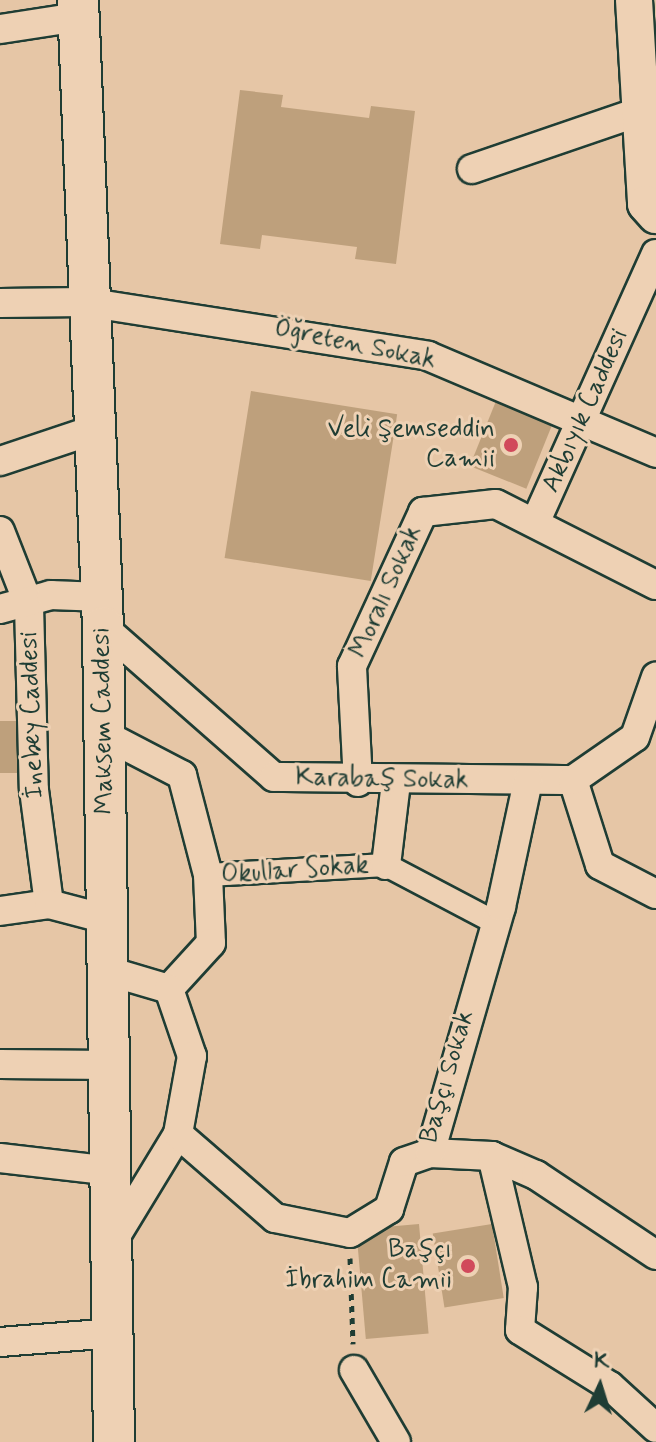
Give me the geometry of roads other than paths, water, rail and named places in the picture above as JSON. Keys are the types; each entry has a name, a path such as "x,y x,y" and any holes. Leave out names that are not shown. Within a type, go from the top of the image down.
{"main road":[{"name":"Maksem Caddesi","path":"78,9 85,302 103,612 106,919 113,1171 114,1442"}],"street":[{"path":"634,0 646,204 656,215"},
{"path":"0,29 78,9"},
{"path":"472,169 641,111"},
{"name":"Akbıyık Caddesi","path":"535,523 656,254"},
{"name":"Öğreten Sokak","path":"0,303 85,302 428,356 584,418 656,453"},
{"path":"0,461 93,430"},
{"name":"Moralı Sokak","path":"358,782 352,666 423,512 496,504 656,585"},
{"name":"İnebey Caddesi","path":"0,531 29,605 34,790 49,904"},
{"path":"0,609 29,605 51,595 103,612"},
{"name":"Karabaş Sokak","path":"103,612 274,777 358,782 573,780"},
{"path":"656,677 646,742 573,780 600,865 656,894"},
{"path":"105,735 182,775 208,875"},
{"name":"Başçı Sokak","path":"178,1134 275,1218 350,1233 389,1209 404,1162 430,1153 496,923 528,781"},
{"path":"386,865 396,782"},
{"name":"Okullar Sokak","path":"169,989 211,943 208,875 386,865 496,923"},
{"path":"0,911 49,904 106,919"},
{"path":"108,971 169,989 192,1056 178,1134 113,1241"},
{"path":"0,1064 111,1065"},
{"path":"430,1153 492,1156 536,1175 656,1255"},
{"path":"492,1156 523,1287 520,1330 610,1386 656,1428"},
{"path":"0,1158 113,1171"},
{"path":"0,1342 114,1333"},
{"path":"354,1370 396,1442"}],"place":[{"name":"Veli Şemseddin Camii","path":"511,445"},
{"name":"Başçı İbrahim Camii","path":"468,1266"}]}
